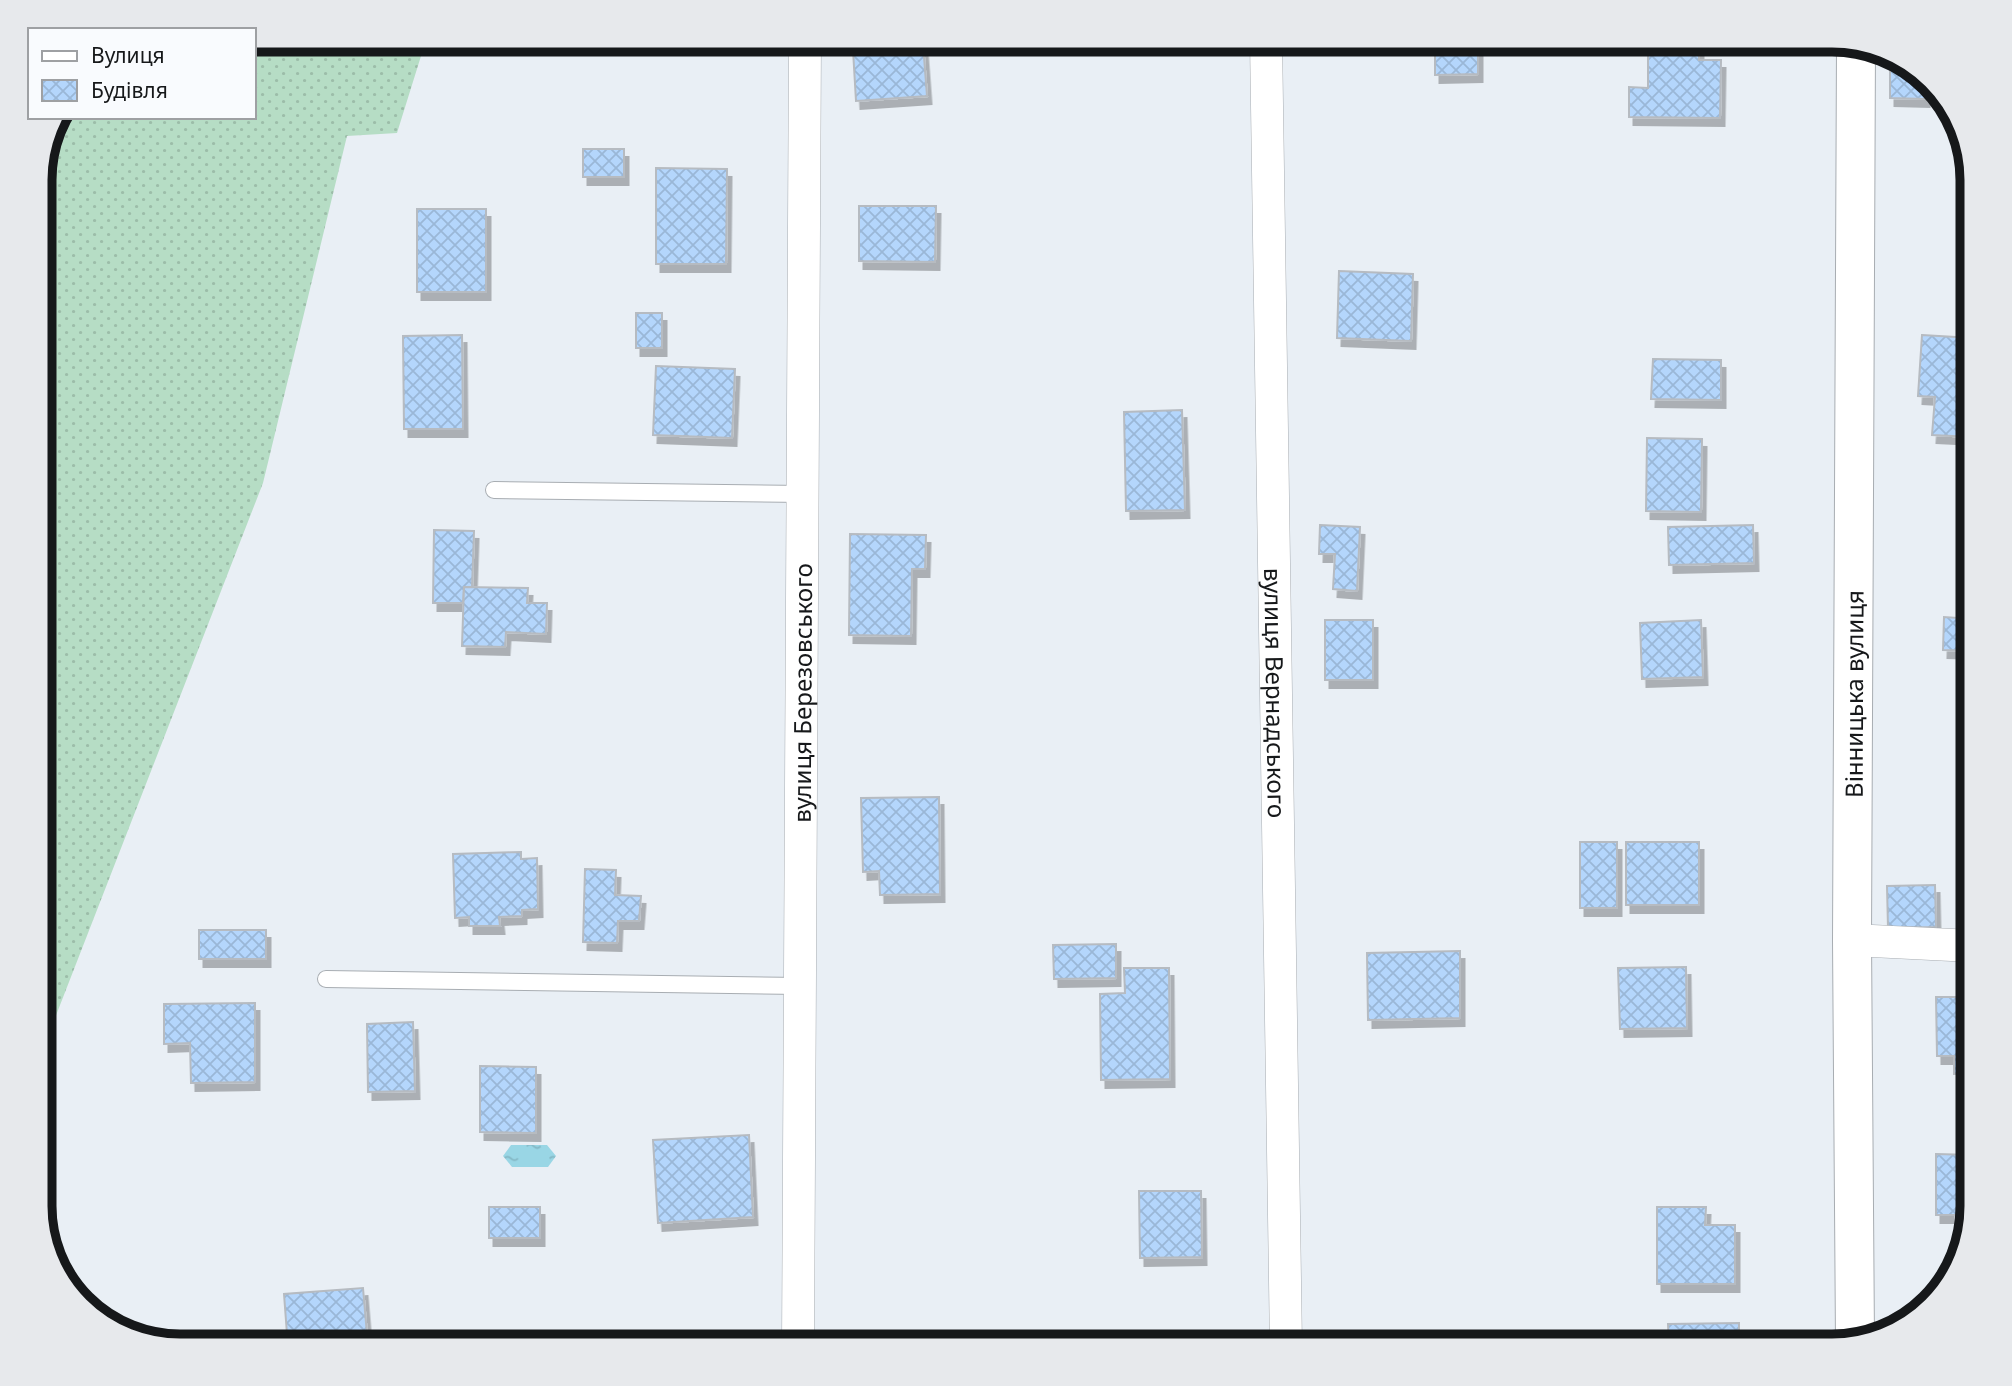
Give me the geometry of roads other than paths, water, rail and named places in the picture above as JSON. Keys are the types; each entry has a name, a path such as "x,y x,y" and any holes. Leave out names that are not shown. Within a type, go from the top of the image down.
{"street":[{"name":"вулиця Березовського","path":"798,1334 805,52"},
{"name":"вулиця Вернадського","path":"1266,52 1286,1334"},
{"name":"Вінницька вулиця","path":"1855,1331 1852,940 1856,55"},
{"path":"1852,940 1960,945"}],"lane":[{"path":"494,490 804,494"},
{"path":"326,979 801,986"}],"water":[{"path":"511,1145 547,1145 556,1156 548,1167 512,1167 503,1156"}]}
